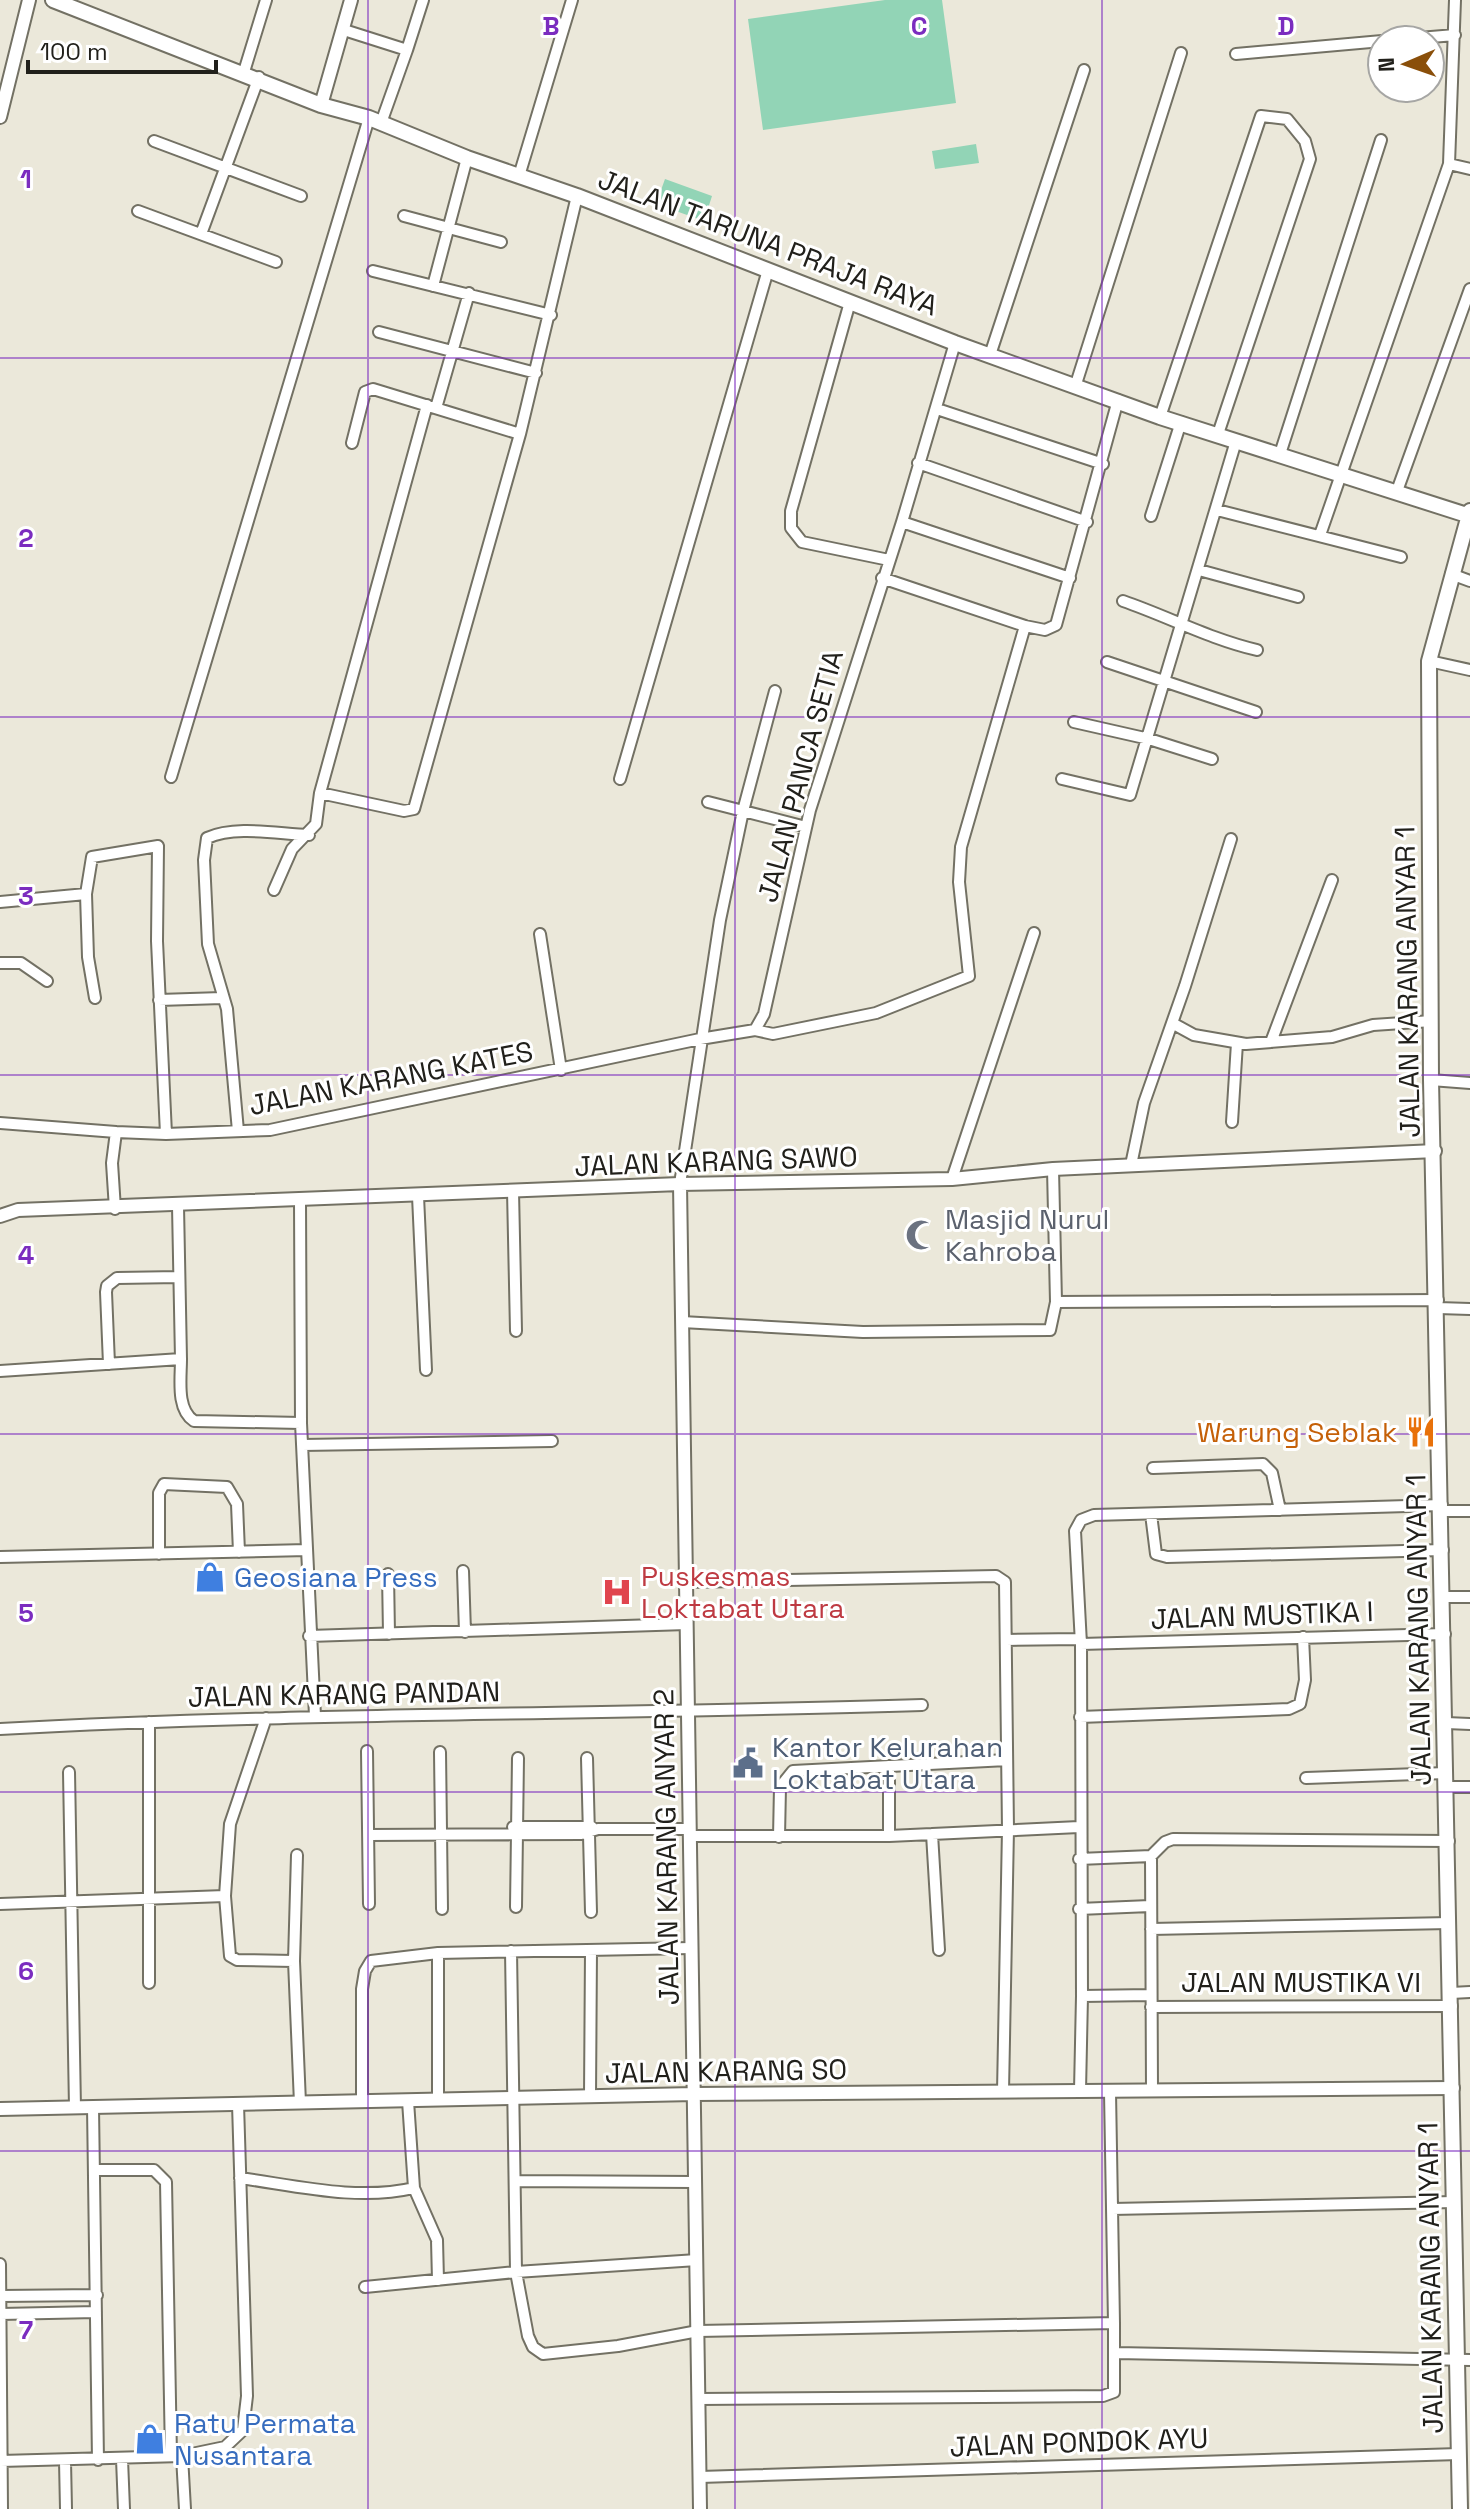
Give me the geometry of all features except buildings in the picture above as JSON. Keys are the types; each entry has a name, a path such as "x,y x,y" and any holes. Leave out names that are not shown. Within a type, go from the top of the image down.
{"main road":[{"name":"JALAN TARUNA PRAJA RAYA","path":"53,0 243,75 259,77 321,105 375,120 467,158 577,196 955,343 1076,384 1160,417 1469,515"},
{"name":"JALAN KARANG ANYAR 1","path":"1460,2509 1465,2480 1459,2454 1464,2415 1464,2360 1455,2202 1435,1151 1431,1080 1429,661 1469,515"}],"street":[{"path":"0,117 29,0"},
{"path":"243,75 266,0"},
{"path":"321,105 351,0"},
{"path":"171,777 375,120 407,50 423,0"},
{"path":"519,176 572,0"},
{"path":"1320,535 1449,164 1455,0"},
{"path":"344,30 407,50"},
{"path":"1446,36 1455,35"},
{"path":"1236,54 1366,42"},
{"path":"1076,384 1181,53"},
{"path":"990,355 1084,70"},
{"path":"201,234 259,77"},
{"path":"1160,417 1261,116 1287,119 1305,141 1310,159 1218,434"},
{"path":"1280,454 1381,140"},
{"path":"154,141 301,196"},
{"path":"433,286 467,158"},
{"path":"1449,164 1470,169"},
{"path":"320,793 404,811 414,809 520,434 551,315 577,196"},
{"path":"138,211 276,262"},
{"path":"404,216 501,242"},
{"path":"620,779 768,270"},
{"path":"373,271 551,315"},
{"path":"1397,491 1470,289"},
{"path":"274,890 292,849 309,835 316,824 320,793 432,407 469,293"},
{"path":"850,302 791,511 791,528 802,542 889,560"},
{"path":"379,332 536,373"},
{"name":"JALAN PANCA SETIA","path":"755,1030 764,1014 806,827 955,343"},
{"path":"352,443 365,392 369,390 520,434"},
{"path":"882,578 1025,626 1045,630 1056,625 1103,464 1118,400"},
{"path":"937,409 1103,464"},
{"path":"1151,516 1181,422"},
{"path":"1062,779 1130,795 1236,441"},
{"path":"918,463 1087,522"},
{"path":"1217,510 1401,557"},
{"path":"902,522 1070,578"},
{"path":"1199,570 1298,597"},
{"path":"1451,574 1470,581"},
{"path":"1123,601 1184,622 1206,636 1257,650"},
{"path":"700,1039 755,1030 773,1034 876,1013 969,976 959,882 961,847 1025,626"},
{"path":"1429,661 1470,670"},
{"path":"1107,662 1165,684 1256,712"},
{"path":"680,1184 700,1039 743,811 775,691"},
{"path":"1074,722 1149,739 1212,759"},
{"path":"708,802 806,827"},
{"path":"238,1131 227,1009 208,944 204,860 207,838 218,833 236,832 309,835"},
{"path":"1131,1165 1144,1103 1231,839"},
{"path":"95,998 88,957 86,894 89,863 97,856 158,846 159,1000 166,1134"},
{"path":"1271,1042 1332,880"},
{"path":"0,902 86,894"},
{"path":"952,1179 1034,933"},
{"path":"540,934 561,1070"},
{"path":"0,963 21,963 47,981"},
{"path":"159,1000 222,998"},
{"path":"1172,1023 1194,1035 1237,1043 1332,1037 1373,1025 1432,1021"},
{"name":"JALAN KARANG KATES","path":"0,1123 166,1134 270,1130 700,1039"},
{"path":"1232,1122 1237,1043"},
{"path":"1431,1080 1470,1083"},
{"path":"115,1209 112,1163 116,1132"},
{"name":"JALAN KARANG SAWO","path":"0,1216 18,1210 115,1209 680,1184 952,1179 1053,1169 1435,1151"},
{"path":"682,1322 863,1332 1036,1333 1050,1330 1056,1302 1053,1169"},
{"name":"JALAN KARANG ANYAR 2","path":"680,1184 700,2509"},
{"path":"513,1191 516,1331"},
{"path":"418,1196 426,1370"},
{"path":"300,1201 301,1423 315,1716"},
{"path":"178,1206 182,1404 186,1415 194,1421 301,1423"},
{"path":"109,1364 106,1292 111,1281 179,1277"},
{"path":"1056,1302 1438,1304 1470,1309"},
{"path":"0,1371 181,1359"},
{"path":"302,1445 552,1441"},
{"path":"1153,1468 1263,1464 1272,1473 1280,1510"},
{"path":"159,1554 159,1493 164,1484 227,1487 237,1504 239,1552"},
{"path":"1080,2091 1081,1641 1075,1531 1081,1520 1094,1515 1280,1510 1442,1508 1470,1511"},
{"path":"1151,1514 1156,1554 1167,1557 1443,1550"},
{"path":"0,1557 307,1550"},
{"path":"463,1571 465,1632"},
{"path":"388,1574 389,1634"},
{"path":"686,1582 996,1576 1005,1582 1008,1829 1003,2092"},
{"path":"1443,1597 1470,1597"},
{"path":"309,1636 687,1624"},
{"name":"JALAN MUSTIKA I","path":"1006,1640 1445,1634"},
{"path":"1080,1717 1289,1709 1300,1704 1304,1694 1303,1637"},
{"name":"JALAN KARANG PANDAN","path":"0,1729 315,1716 688,1713 922,1705"},
{"path":"266,1718 230,1824 225,1896 230,1956 237,1960 294,1961"},
{"path":"149,1722 149,1983"},
{"path":"1446,1723 1470,1724"},
{"path":"367,1751 369,1904"},
{"path":"440,1752 442,1909"},
{"path":"516,1907 518,1758"},
{"path":"587,1758 592,1829 591,1912"},
{"path":"779,1837 780,1787 793,1771 1007,1760"},
{"path":"889,1766 889,1836"},
{"path":"69,1772 74,1902 75,2108"},
{"path":"1306,1778 1447,1780 1470,1787"},
{"path":"368,1835 592,1829 779,1837 889,1836 1079,1827"},
{"path":"932,1834 939,1950"},
{"path":"1079,1859 1151,1856 1165,1842 1173,1839 1449,1841"},
{"path":"297,1855 294,1961 300,2103"},
{"path":"1151,1856 1152,2091"},
{"path":"0,1904 225,1896"},
{"path":"1079,1909 1150,1906"},
{"path":"1151,1929 1450,1923"},
{"path":"362,2102 365,1971 371,1961 438,1953 692,1948"},
{"path":"590,2097 591,1950"},
{"path":"511,1951 511,2099 517,2181 516,2272 528,2336 533,2347 543,2354 618,2346 698,2331 1114,2323"},
{"path":"438,1953 438,2100"},
{"name":"JALAN MUSTIKA VI","path":"1082,1996 1151,2001 1451,2000 1470,1992"},
{"name":"JALAN KARANG SO","path":"0,2109 694,2094 1453,2088"},
{"path":"699,2399 1103,2396 1114,2392 1116,2353 1110,2092"},
{"path":"408,2101 414,2188 437,2240 438,2280"},
{"path":"1,2461 176,2456 225,2447 243,2430 247,2396 238,2104"},
{"path":"93,2107 98,2460"},
{"path":"94,2170 154,2170 166,2182 176,2456 185,2509"},
{"path":"240,2178 338,2192 378,2194 414,2188"},
{"path":"517,2181 695,2182"},
{"path":"1112,2209 1455,2202"},
{"path":"365,2287 516,2272 697,2260"},
{"path":"0,2264 2,2509"},
{"path":"1,2296 97,2295"},
{"path":"1,2314 96,2312"},
{"path":"1116,2353 1464,2360"},
{"name":"JALAN PONDOK AYU","path":"700,2477 1459,2454"},
{"path":"122,2459 124,2509"},
{"path":"65,2461 66,2509"}],"green space":[{"path":"885,0 942,0 956,103 763,130 748,19"},
{"path":"976,144 979,163 935,169 932,151"},
{"path":"665,179 712,196 704,221 656,204"}],"place":[{"name":"Masjid Nurul Kahroba","path":"921,1235"},
{"name":"Warung Seblak","path":"1421,1432"},
{"name":"Geosiana Press","path":"210,1577"},
{"name":"Puskesmas Loktabat Utara","path":"617,1592"},
{"name":"Kantor Kelurahan Loktabat Utara","path":"748,1763"},
{"name":"Ratu Permata Nusantara","path":"150,2439"}]}
